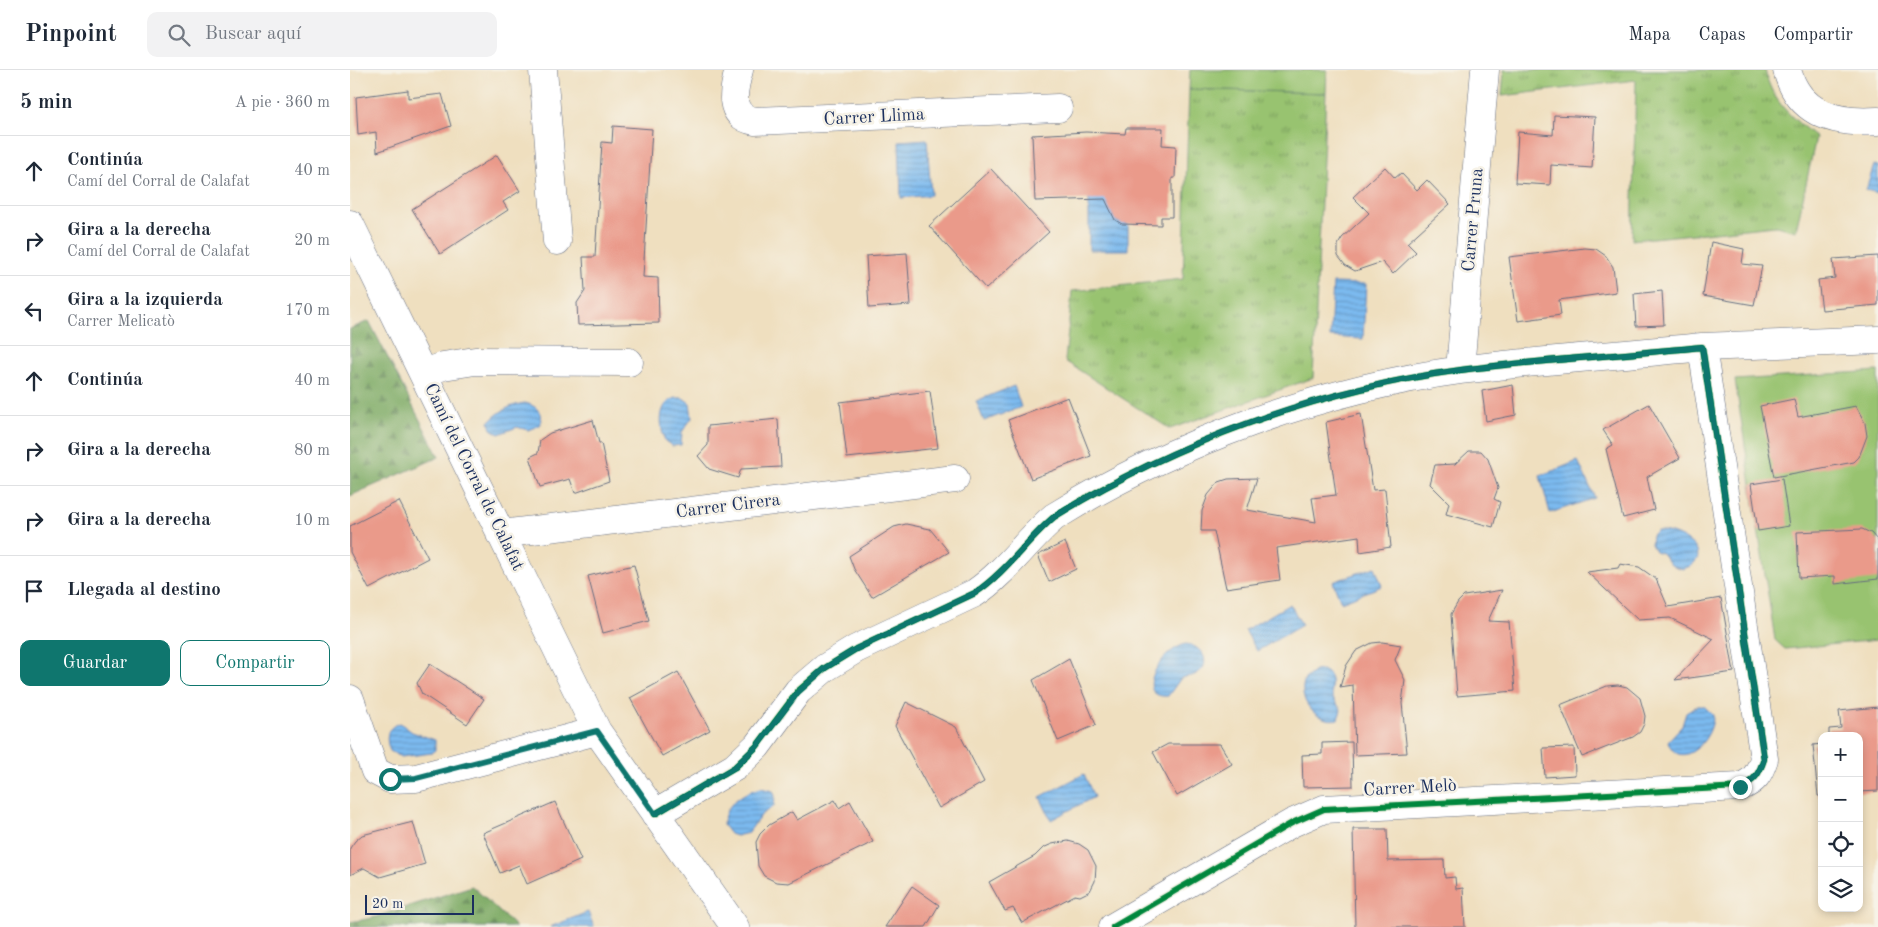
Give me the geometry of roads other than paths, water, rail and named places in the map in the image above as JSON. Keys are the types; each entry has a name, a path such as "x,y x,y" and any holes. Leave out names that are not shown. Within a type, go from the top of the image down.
{"street":[{"path":"543,70 557,241"},
{"name":"Carrer Llima","path":"739,70 733,91 734,103 738,114 746,120 1058,108"},
{"name":"Carrer Pruna","path":"1460,370 1485,70"},
{"path":"1787,70 1793,86 1802,98 1810,107 1821,114 1832,120 1878,121"},
{"name":"Camí del Corral de Calafat","path":"350,224 597,731 735,927"},
{"path":"655,814 735,767 757,746 798,692 818,673 856,649 975,593 1011,564 1042,527 1054,517 1138,469 1269,416 1357,390 1460,370 1702,347 1878,340"},
{"name":"Carrer Melò","path":"1113,927 1292,823 1324,809 1740,787 1752,783 1764,759 1702,347"},
{"path":"424,373 443,366 475,361 629,362"},
{"name":"Carrer Cirera","path":"500,534 955,479"},
{"path":"350,699 375,771 390,779 416,778 597,731"}],"water":[{"path":"927,139 931,195 901,198 899,141"},
{"path":"1874,165 1878,166 1878,193 1866,190"},
{"path":"1089,185 1116,185 1112,214 1116,221 1128,225 1128,250 1089,250"},
{"path":"1333,283 1366,284 1363,339 1330,337"},
{"path":"1014,386 1021,407 984,421 976,401"},
{"path":"675,398 683,398 690,403 692,418 682,432 681,445 672,446 665,441 661,416 665,405"},
{"path":"525,403 538,410 541,417 540,425 528,430 517,427 499,434 491,429 489,422 497,415 510,407"},
{"path":"1578,461 1595,498 1550,513 1540,476"},
{"path":"1656,531 1675,534 1692,544 1697,551 1698,557 1693,564 1683,569 1671,565 1662,553 1655,551 1651,544 1652,535"},
{"path":"1375,567 1382,586 1341,602 1333,582"},
{"path":"1290,604 1302,625 1257,651 1245,630"},
{"path":"1186,644 1192,645 1201,652 1204,656 1204,666 1194,675 1181,678 1168,696 1158,695 1153,690 1151,683 1159,664 1176,648"},
{"path":"1322,670 1329,675 1333,697 1341,710 1338,719 1330,720 1316,714 1310,709 1303,695 1305,679 1315,671"},
{"path":"1697,706 1704,706 1713,715 1712,725 1702,743 1695,750 1687,754 1680,754 1673,750 1668,741 1682,726 1686,713"},
{"path":"400,723 412,732 435,740 435,750 432,753 401,757 390,751 387,742 389,730"},
{"path":"1084,774 1094,797 1051,820 1040,797"},
{"path":"761,788 773,791 775,796 774,806 762,814 748,833 736,836 730,834 723,825 730,806 741,796"},
{"path":"588,912 594,927 550,927"}]}
